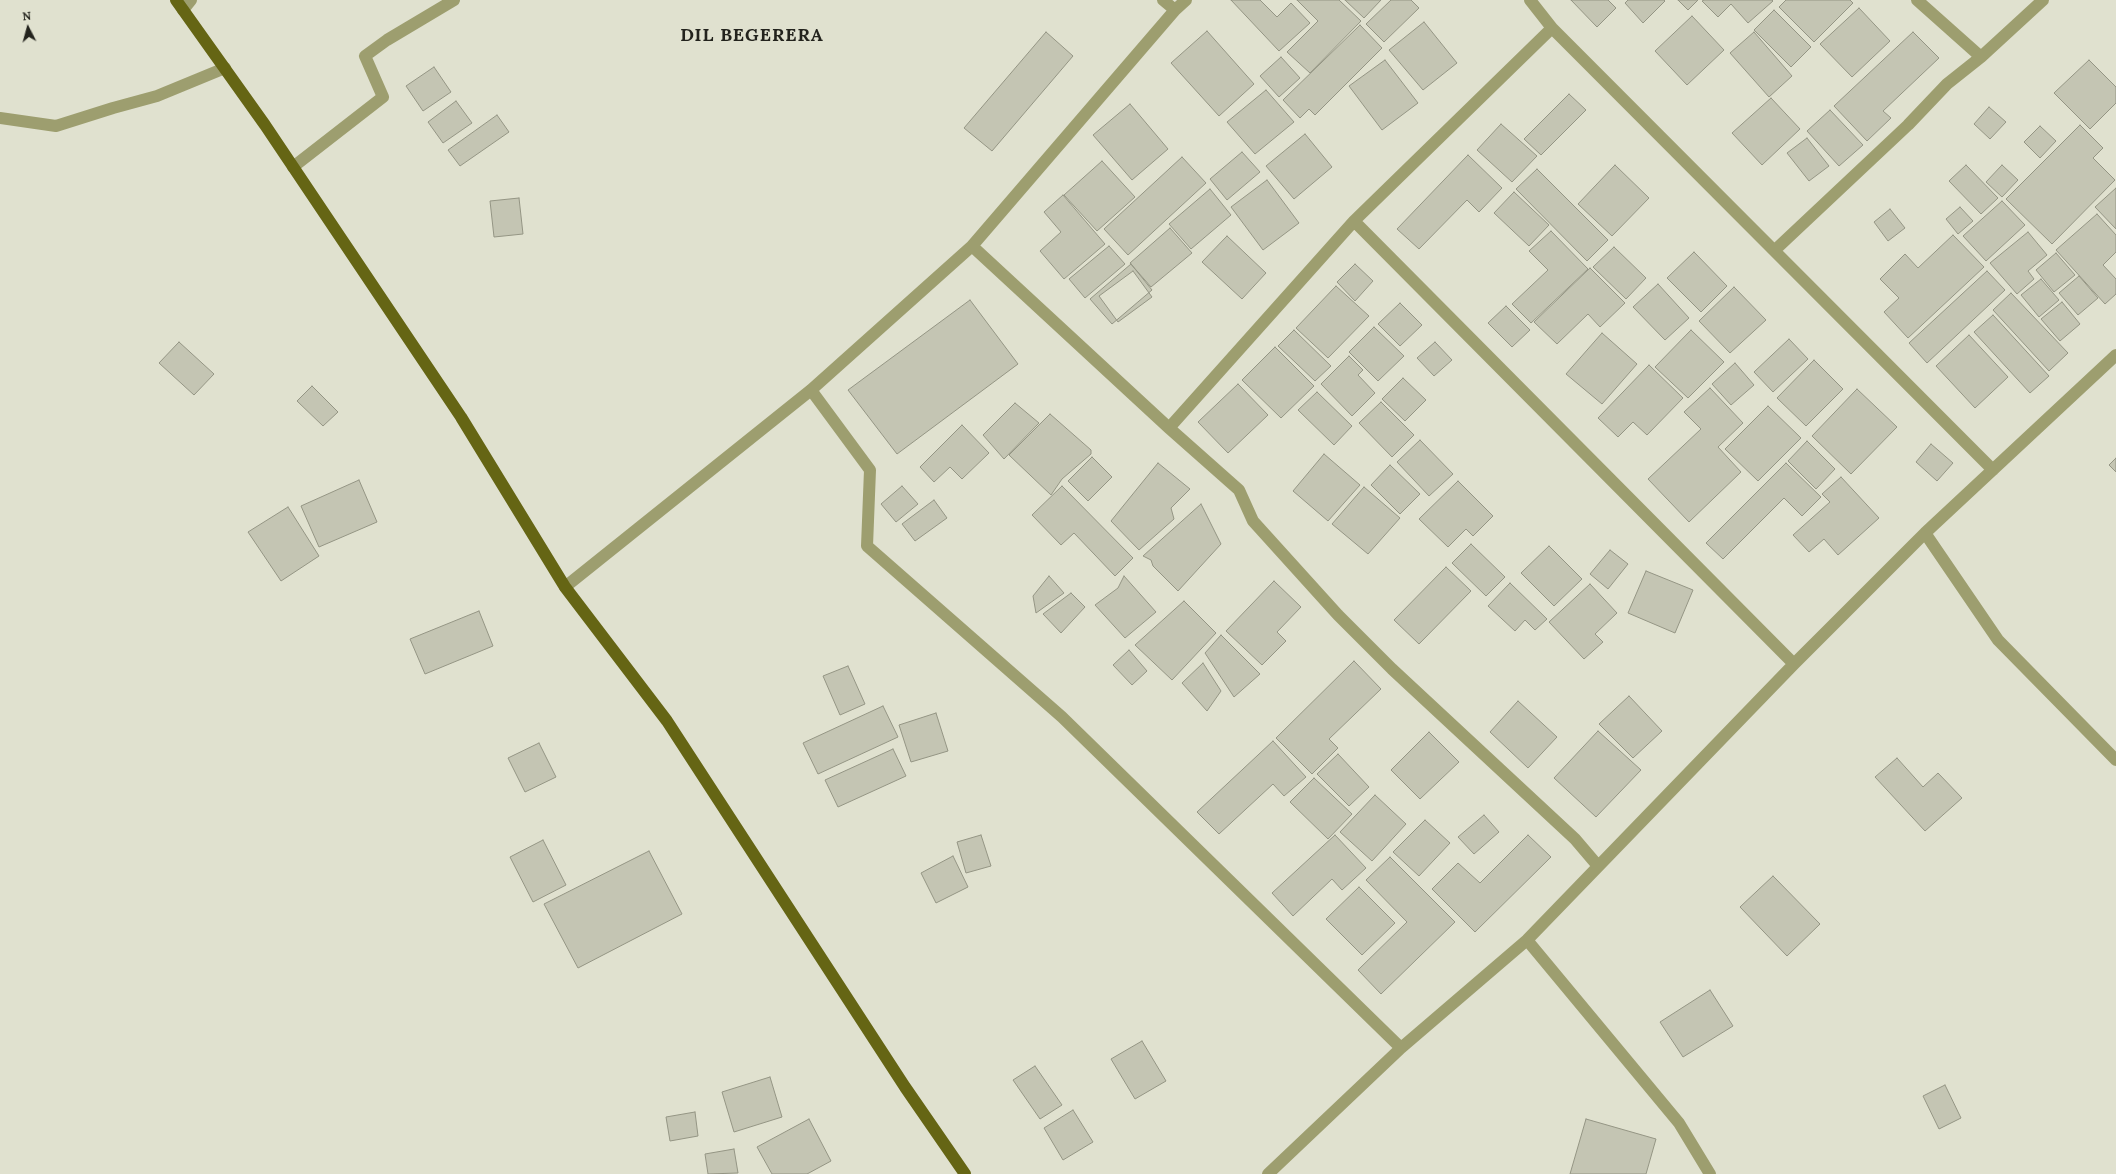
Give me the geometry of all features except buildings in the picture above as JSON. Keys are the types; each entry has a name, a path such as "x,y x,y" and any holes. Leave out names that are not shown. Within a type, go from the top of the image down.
{"main road":[{"path":"180,5 293,167 461,417 565,587 667,721 905,1087 965,1174"}],"street":[{"path":"180,5 191,0"},
{"path":"293,167 383,97 365,56 387,40 454,0"},
{"path":"1163,0 1175,10"},
{"path":"565,587 811,390 972,246 1175,10 1186,0"},
{"path":"1530,0 1552,28 1776,250 1993,470"},
{"path":"1917,0 1981,57"},
{"path":"1776,250 1908,125 1947,84 1981,57 2043,0"},
{"path":"1169,428 1354,221 1552,28"},
{"path":"0,118 56,126 157,96 225,68"},
{"path":"1354,221 1794,664"},
{"path":"972,246 1169,428 1239,490 1253,521 1338,615 1392,669 1574,839 1598,866"},
{"path":"1268,1174 1401,1048 1527,940 1794,664 1925,533 2116,355"},
{"path":"811,390 870,470 867,546 1062,716 1401,1048"},
{"path":"1925,533 1998,640 2116,760"},
{"path":"1527,940 1679,1123 1710,1174"}],"district":[{"name":"DIL BEGERERA","path":"752,36"}]}
